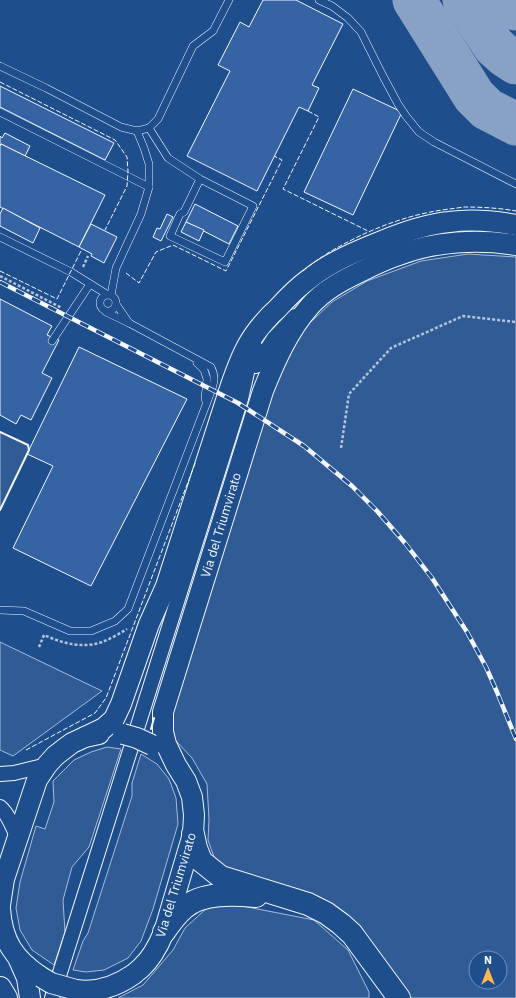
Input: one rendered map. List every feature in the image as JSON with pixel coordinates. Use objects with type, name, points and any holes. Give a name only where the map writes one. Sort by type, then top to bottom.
[{"type":"highway","points":[[193,834],[201,861],[221,877],[308,904],[326,913],[341,924],[352,934],[399,998]]},
{"type":"highway","points":[[164,932],[185,906],[213,895],[237,894],[295,901]]},
{"type":"highway","points":[[368,955],[380,998]]},
{"type":"highway","points":[[0,988],[6,998]]},
{"type":"street","name":"Via del Triumvirato","points":[[0,905],[4,879],[37,780],[55,756],[72,743],[104,728],[114,719],[121,704],[149,624],[166,586],[232,382],[240,360],[253,336],[278,307],[309,278],[350,254],[423,226],[449,222],[482,221],[516,225]]},
{"type":"street","name":"Via del Triumvirato","points":[[241,398],[254,370],[274,338],[288,322],[340,281],[400,254],[425,247],[453,243],[483,243],[516,246]]},
{"type":"street","name":"Via del Triumvirato","points":[[176,766],[166,744],[163,732],[164,712],[185,640],[268,378],[284,343],[305,312],[320,296]]},
{"type":"street","name":"Via del Triumvirato","points":[[52,998],[241,398],[248,368],[264,331],[278,307]]},
{"type":"street","name":"Via del Triumvirato","points":[[0,908],[3,932],[9,946],[19,960],[28,969],[51,983],[82,993],[107,987],[125,980],[141,969],[158,945],[164,932],[193,834],[194,815],[192,797],[186,781],[168,755],[152,745],[137,738],[123,734],[101,734],[85,737]]},
{"type":"street","points":[[0,774],[14,773],[47,765]]},
{"type":"street","points":[[0,806],[10,820],[18,839]]},
{"type":"street","points":[[0,878],[10,860]]},
{"type":"street","points":[[0,947],[19,960]]},
{"type":"street","name":"Via del Triumvirato","points":[[19,960],[27,978],[30,998]]},
{"type":"lane","points":[[0,66],[46,88],[121,128],[137,131],[149,128],[158,119],[193,46],[213,30],[229,0]]},
{"type":"lane","points":[[319,0],[332,6],[348,18],[361,32],[382,76],[398,104],[419,132],[434,142],[516,184]]},
{"type":"lane","points":[[0,112],[149,187]]},
{"type":"lane","points":[[149,128],[168,158],[200,179],[253,206],[225,262],[170,236],[180,214],[184,212],[200,179]]},
{"type":"lane","points":[[109,295],[116,268],[141,214],[149,187],[149,164],[137,131]]},
{"type":"lane","points":[[0,237],[71,272],[109,295],[115,299],[116,304],[129,323]]},
{"type":"lane","points":[[52,341],[90,284]]},
{"type":"lane","points":[[0,610],[24,611],[70,631],[92,631],[115,622],[128,609],[213,384],[214,375],[211,367],[104,311],[100,307],[100,302],[103,297],[109,295]]},
{"type":"lane","points":[[104,311],[112,311],[116,304]]},
{"type":"path","points":[[0,276],[63,308]]},
{"type":"path","points":[[341,448],[349,394],[391,348],[463,316],[516,322]]},
{"type":"shaded area","points":[[468,254],[516,257],[516,998],[408,998],[373,948],[228,869],[214,857],[208,840],[209,819],[207,784],[192,758],[175,740],[170,710],[278,373],[299,333],[332,302],[367,281],[421,261]]},
{"type":"shaded area","points":[[0,432],[28,445],[29,450],[0,510]]},
{"type":"shaded area","points":[[0,642],[102,691],[13,756],[0,750]]},
{"type":"shaded area","points":[[107,747],[121,749],[89,847],[72,867],[63,900],[65,932],[54,965],[32,950],[20,930],[16,908],[20,882],[36,826],[45,829],[54,802],[53,781],[74,760],[91,752]]},
{"type":"shaded area","points":[[141,754],[157,764],[169,779],[176,798],[178,824],[153,909],[141,941],[128,958],[104,970],[86,972],[73,970],[83,941],[88,933],[132,796],[132,783]]},
{"type":"shaded area","points":[[237,905],[314,920],[348,950],[369,992],[369,998],[118,998],[143,985],[173,950],[185,928],[208,907]]},
{"type":"building","points":[[263,0],[296,0],[343,24],[312,85],[319,88],[308,111],[299,107],[257,191],[187,156],[230,71],[218,65],[240,22],[249,27]]},
{"type":"building","points":[[0,86],[114,143],[105,160],[0,107]]},
{"type":"building","points":[[353,89],[402,112],[353,215],[304,192]]},
{"type":"building","points":[[5,133],[30,146],[25,156],[1,144],[0,146],[0,136],[2,138]]},
{"type":"building","points":[[1,144],[105,195],[79,247],[0,207]]},
{"type":"building","points":[[195,204],[238,226],[229,244],[186,222]]},
{"type":"building","points":[[3,208],[40,228],[33,243],[0,226],[0,214]]},
{"type":"building","points":[[167,214],[173,217],[161,241],[153,237],[157,228],[160,229]]},
{"type":"building","points":[[186,222],[204,230],[199,241],[181,232]]},
{"type":"building","points":[[91,224],[117,237],[104,263],[79,247]]},
{"type":"building","points":[[0,299],[52,326],[47,335],[59,340],[42,373],[52,378],[31,420],[21,415],[16,424],[0,415]]},
{"type":"building","points":[[79,347],[187,399],[91,586],[13,548],[53,466],[27,454]]},
{"type":"taxiway","points":[[414,0],[474,96],[487,109],[516,124]]},
{"type":"taxiway","points":[[464,0],[494,46],[516,63]]},
{"type":"taxiway","points":[[507,0],[516,9]]},
{"type":"railway","points":[[0,282],[238,403],[304,446],[352,486],[377,511],[405,543],[432,578],[467,632],[486,667],[516,739]]},
{"type":"fence","points":[[0,82],[115,140],[127,157],[127,186],[105,230]]},
{"type":"fence","points":[[308,111],[319,117],[283,189],[370,232]]},
{"type":"fence","points":[[126,273],[139,283],[156,252],[173,245],[226,271],[282,160],[274,156]]},
{"type":"fence","points":[[303,271],[341,245],[383,226],[412,216],[464,207],[516,211]]},
{"type":"fence","points":[[0,271],[57,299],[82,249]]},
{"type":"fence","points":[[26,750],[95,713],[106,698],[196,461]]},
{"type":"wall","points":[[0,432],[28,445],[29,450],[0,510]]},
{"type":"wall","points":[[151,729],[154,718]]}]
